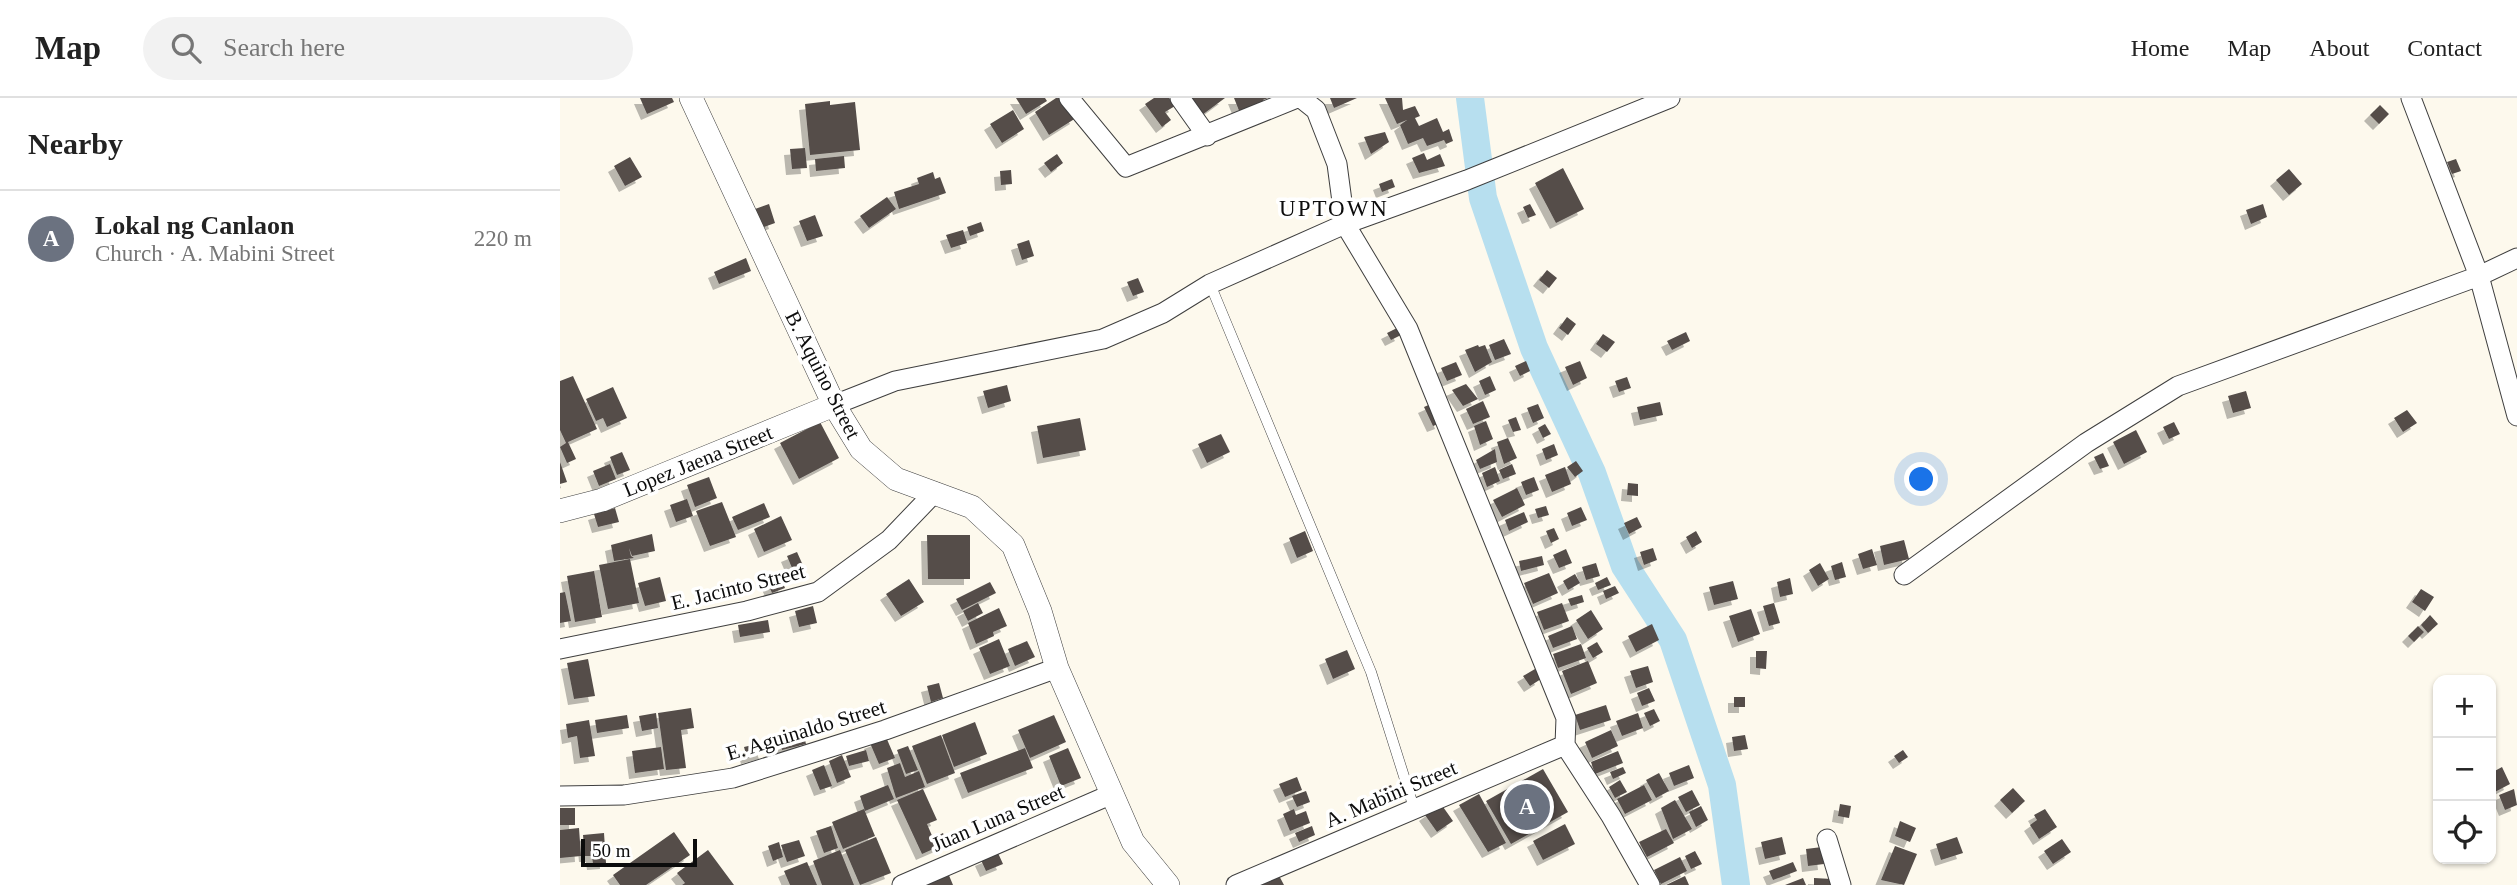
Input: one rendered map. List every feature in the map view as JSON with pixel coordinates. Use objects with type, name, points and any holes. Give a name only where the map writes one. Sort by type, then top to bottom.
[{"type":"street","name":"B. Aquino Street","points":[[691,98],[834,405],[861,449],[896,479],[972,507],[1013,545],[1040,611],[1057,668],[1133,842],[1168,885]]},
{"type":"street","points":[[1069,98],[1126,167],[1299,98],[1316,110],[1337,164],[1345,224],[1408,329],[1566,718],[1565,745],[1650,885]]},
{"type":"street","points":[[1180,98],[1207,136]]},
{"type":"street","points":[[834,405],[895,381],[1103,339],[1163,313],[1210,285],[1345,224],[1467,180],[1670,98]]},
{"type":"street","points":[[2411,98],[2479,276],[2517,416]]},
{"type":"street","points":[[1904,575],[2086,443],[2178,386],[2479,276],[2517,258]]},
{"type":"street","name":"Lopez Jaena Street","points":[[560,511],[625,491],[834,405]]},
{"type":"street","name":"E. Jacinto Street","points":[[560,649],[747,611],[818,592],[889,540],[934,492]]},
{"type":"street","name":"E. Aguinaldo Street","points":[[560,796],[624,794],[733,778],[885,730],[1057,668]]},
{"type":"street","name":"A. Mabini Street","points":[[1236,885],[1565,745]]},
{"type":"street","name":"Juan Luna Street","points":[[902,885],[1112,794]]},
{"type":"street","points":[[1827,839],[1841,885]]},
{"type":"lane","points":[[1210,285],[1371,672],[1415,808]]},
{"type":"building","points":[[640,98],[672,98],[674,102],[647,114]]},
{"type":"building","points":[[1016,98],[1045,98],[1047,101],[1026,114]]},
{"type":"building","points":[[1056,98],[1063,98],[1076,118],[1049,135],[1035,112]]},
{"type":"building","points":[[1154,98],[1169,98],[1175,106],[1165,112],[1171,120],[1162,127],[1145,104]]},
{"type":"building","points":[[1189,98],[1225,98],[1202,115]]},
{"type":"building","points":[[1234,98],[1268,98],[1263,100],[1265,105],[1240,113]]},
{"type":"building","points":[[1330,98],[1357,98],[1334,108]]},
{"type":"building","points":[[1385,98],[1402,98],[1403,110],[1415,106],[1420,116],[1415,118],[1419,126],[1437,118],[1443,132],[1449,129],[1453,141],[1446,144],[1444,140],[1427,146],[1423,138],[1408,144],[1400,125],[1407,120],[1397,124]]},
{"type":"building","points":[[830,101],[830,105],[855,102],[860,150],[810,155],[805,104]]},
{"type":"building","points":[[2380,105],[2389,114],[2379,124],[2370,115]]},
{"type":"building","points":[[1013,110],[1024,129],[1002,143],[990,124]]},
{"type":"building","points":[[1385,132],[1389,142],[1371,154],[1364,137]]},
{"type":"building","points":[[805,148],[807,168],[792,169],[790,149]]},
{"type":"building","points":[[1424,153],[1427,160],[1440,154],[1445,166],[1419,173],[1412,158]]},
{"type":"building","points":[[1057,154],[1063,163],[1051,172],[1044,163]]},
{"type":"building","points":[[844,156],[845,168],[816,171],[815,159]]},
{"type":"building","points":[[630,157],[642,177],[625,186],[614,166]]},
{"type":"building","points":[[2456,159],[2461,171],[2452,174],[2447,162]]},
{"type":"building","points":[[1563,168],[1584,209],[1556,223],[1535,183]]},
{"type":"building","points":[[2289,169],[2302,184],[2289,195],[2276,180]]},
{"type":"building","points":[[1011,170],[1012,184],[1001,185],[1000,171]]},
{"type":"building","points":[[933,172],[935,179],[940,177],[946,193],[899,209],[894,192],[919,184],[917,178]]},
{"type":"building","points":[[1392,179],[1395,187],[1382,192],[1379,184]]},
{"type":"building","points":[[887,197],[896,209],[869,228],[860,216]]},
{"type":"building","points":[[769,204],[775,223],[761,228],[755,209]]},
{"type":"building","points":[[1530,204],[1536,215],[1528,218],[1523,207]]},
{"type":"building","points":[[2263,204],[2267,217],[2251,224],[2246,210]]},
{"type":"building","points":[[815,215],[823,236],[807,241],[799,221]]},
{"type":"building","points":[[981,222],[984,231],[970,236],[967,227]]},
{"type":"building","points":[[963,230],[967,243],[951,248],[946,235]]},
{"type":"building","points":[[1029,240],[1034,256],[1022,260],[1017,244]]},
{"type":"building","points":[[746,258],[751,271],[719,284],[714,272]]},
{"type":"building","points":[[1547,270],[1557,278],[1549,288],[1539,280]]},
{"type":"building","points":[[1138,278],[1144,292],[1133,296],[1127,282]]},
{"type":"building","points":[[1567,317],[1576,324],[1568,335],[1559,328]]},
{"type":"building","points":[[1397,328],[1401,335],[1391,340],[1387,333]]},
{"type":"building","points":[[1686,332],[1690,341],[1672,350],[1667,341]]},
{"type":"building","points":[[1603,334],[1615,342],[1607,352],[1596,344]]},
{"type":"building","points":[[1504,339],[1511,354],[1495,360],[1489,345]]},
{"type":"building","points":[[1485,345],[1492,362],[1475,372],[1465,350]]},
{"type":"building","points":[[1526,361],[1530,371],[1520,376],[1515,366]]},
{"type":"building","points":[[1580,361],[1587,378],[1573,385],[1565,367]]},
{"type":"building","points":[[1456,362],[1462,375],[1447,381],[1441,368]]},
{"type":"building","points":[[573,376],[597,429],[568,442],[576,459],[567,463],[560,447],[566,443],[560,430],[560,381]]},
{"type":"building","points":[[1490,376],[1496,390],[1485,395],[1479,381]]},
{"type":"building","points":[[1627,377],[1631,388],[1619,392],[1615,381]]},
{"type":"building","points":[[1466,384],[1478,399],[1463,406],[1452,390]]},
{"type":"building","points":[[1007,385],[1011,401],[988,408],[983,391]]},
{"type":"building","points":[[613,387],[627,418],[607,427],[603,418],[596,421],[586,399]]},
{"type":"building","points":[[2246,391],[2251,408],[2233,413],[2228,396]]},
{"type":"building","points":[[1483,401],[1490,417],[1473,424],[1466,409]]},
{"type":"building","points":[[1660,402],[1663,415],[1640,420],[1637,407]]},
{"type":"building","points":[[1433,403],[1441,423],[1433,426],[1424,407]]},
{"type":"building","points":[[1538,404],[1544,418],[1533,423],[1527,408]]},
{"type":"building","points":[[2407,410],[2417,423],[2403,432],[2394,418]]},
{"type":"building","points":[[1516,417],[1521,430],[1513,432],[1508,420]]},
{"type":"building","points":[[1080,418],[1086,450],[1043,458],[1037,426]]},
{"type":"building","points":[[1486,421],[1493,439],[1480,445],[1474,426]]},
{"type":"building","points":[[820,422],[839,458],[799,479],[780,443]]},
{"type":"building","points":[[2174,422],[2180,434],[2169,439],[2163,427]]},
{"type":"building","points":[[1545,424],[1551,434],[1543,438],[1538,428]]},
{"type":"building","points":[[2136,430],[2147,452],[2124,464],[2113,442]]},
{"type":"building","points":[[1221,434],[1230,452],[1207,463],[1198,444]]},
{"type":"building","points":[[1508,438],[1517,458],[1504,464],[1497,442]]},
{"type":"building","points":[[1554,444],[1558,455],[1546,460],[1542,449]]},
{"type":"building","points":[[1495,449],[1497,462],[1480,469],[1476,460]]},
{"type":"building","points":[[622,452],[630,470],[617,475],[610,457]]},
{"type":"building","points":[[2103,453],[2109,466],[2100,469],[2094,457]]},
{"type":"building","points":[[1576,461],[1583,471],[1575,477],[1567,467]]},
{"type":"building","points":[[560,462],[567,482],[560,484]]},
{"type":"building","points":[[610,464],[616,479],[599,486],[593,471]]},
{"type":"building","points":[[1512,464],[1516,474],[1503,479],[1499,470]]},
{"type":"building","points":[[1495,467],[1500,481],[1487,487],[1482,473]]},
{"type":"building","points":[[1565,467],[1571,484],[1552,492],[1545,475]]},
{"type":"building","points":[[709,477],[717,498],[695,507],[687,485]]},
{"type":"building","points":[[1534,477],[1539,490],[1526,495],[1521,482]]},
{"type":"building","points":[[1628,483],[1638,484],[1638,496],[1627,495]]},
{"type":"building","points":[[1517,488],[1525,505],[1502,517],[1493,500]]},
{"type":"building","points":[[687,499],[693,516],[676,522],[670,505]]},
{"type":"building","points":[[722,502],[736,537],[710,546],[696,511]]},
{"type":"building","points":[[764,503],[770,517],[738,530],[732,517]]},
{"type":"building","points":[[1546,506],[1549,515],[1538,518],[1535,509]]},
{"type":"building","points":[[1581,507],[1587,520],[1572,526],[1567,513]]},
{"type":"building","points":[[615,508],[619,522],[598,527],[594,514]]},
{"type":"building","points":[[1524,512],[1528,522],[1509,531],[1505,520]]},
{"type":"building","points":[[781,516],[792,540],[764,552],[754,529]]},
{"type":"building","points":[[1637,517],[1642,527],[1629,534],[1624,523]]},
{"type":"building","points":[[1554,528],[1559,539],[1551,543],[1546,531]]},
{"type":"building","points":[[1305,531],[1313,551],[1297,558],[1289,538]]},
{"type":"building","points":[[1696,531],[1702,542],[1692,548],[1686,537]]},
{"type":"building","points":[[652,534],[655,551],[632,556],[629,548],[631,556],[634,558],[614,561],[611,545]]},
{"type":"building","points":[[927,535],[970,535],[970,579],[928,579]]},
{"type":"building","points":[[1904,540],[1909,559],[1884,565],[1880,546]]},
{"type":"building","points":[[1653,548],[1657,560],[1644,565],[1640,552]]},
{"type":"building","points":[[1566,549],[1572,563],[1559,568],[1553,555]]},
{"type":"building","points":[[1872,549],[1877,565],[1863,569],[1858,554]]},
{"type":"building","points":[[797,552],[805,570],[795,575],[787,556]]},
{"type":"building","points":[[1542,556],[1544,565],[1521,571],[1519,561]]},
{"type":"building","points":[[630,559],[639,603],[608,609],[599,565]]},
{"type":"building","points":[[1842,562],[1846,577],[1835,580],[1831,566]]},
{"type":"building","points":[[1596,563],[1600,576],[1586,580],[1582,567]]},
{"type":"building","points":[[1820,563],[1829,579],[1818,586],[1809,570]]},
{"type":"building","points":[[594,571],[602,617],[575,622],[567,576]]},
{"type":"building","points":[[1549,573],[1558,593],[1533,604],[1524,583]]},
{"type":"building","points":[[779,574],[785,588],[772,593],[766,579]]},
{"type":"building","points":[[1575,574],[1580,583],[1568,590],[1563,581]]},
{"type":"building","points":[[660,577],[666,601],[645,606],[638,583]]},
{"type":"building","points":[[1607,577],[1611,585],[1598,590],[1595,583]]},
{"type":"building","points":[[1790,578],[1793,594],[1780,597],[1777,582]]},
{"type":"building","points":[[909,579],[924,602],[901,616],[886,594]]},
{"type":"building","points":[[1733,581],[1738,599],[1714,605],[1709,587]]},
{"type":"building","points":[[990,582],[996,593],[962,610],[956,599]]},
{"type":"building","points":[[1615,586],[1619,593],[1606,599],[1603,591]]},
{"type":"building","points":[[2421,589],[2434,597],[2425,611],[2412,602]]},
{"type":"building","points":[[565,592],[571,621],[560,623],[560,593]]},
{"type":"building","points":[[1582,595],[1584,602],[1571,606],[1568,599]]},
{"type":"building","points":[[978,603],[983,613],[968,621],[963,611]]},
{"type":"building","points":[[1562,603],[1569,621],[1544,630],[1537,612]]},
{"type":"building","points":[[1774,603],[1780,623],[1769,626],[1763,606]]},
{"type":"building","points":[[813,606],[817,623],[799,627],[795,611]]},
{"type":"building","points":[[999,608],[1007,626],[993,632],[994,636],[976,644],[968,623]]},
{"type":"building","points":[[1751,609],[1760,634],[1738,642],[1729,616]]},
{"type":"building","points":[[1591,610],[1603,629],[1588,639],[1576,620]]},
{"type":"building","points":[[2430,615],[2438,624],[2428,633],[2421,625]]},
{"type":"building","points":[[768,620],[770,632],[740,637],[738,625]]},
{"type":"building","points":[[1652,624],[1659,640],[1636,652],[1628,636]]},
{"type":"building","points":[[1572,626],[1577,639],[1553,648],[1548,636]]},
{"type":"building","points":[[2418,626],[2424,632],[2414,642],[2408,636]]},
{"type":"building","points":[[999,639],[1010,666],[990,674],[979,648]]},
{"type":"building","points":[[1027,641],[1035,657],[1015,666],[1008,649]]},
{"type":"building","points":[[1597,642],[1603,652],[1593,658],[1587,648]]},
{"type":"building","points":[[1581,644],[1586,658],[1558,668],[1553,654]]},
{"type":"building","points":[[1347,650],[1355,669],[1333,679],[1325,659]]},
{"type":"building","points":[[1756,651],[1767,651],[1766,669],[1756,668]]},
{"type":"building","points":[[588,659],[595,696],[574,699],[567,663]]},
{"type":"building","points":[[1588,661],[1597,683],[1571,694],[1562,671]]},
{"type":"building","points":[[1648,666],[1653,682],[1636,688],[1630,671]]},
{"type":"building","points":[[1535,669],[1541,679],[1530,686],[1523,676]]},
{"type":"building","points":[[939,683],[943,698],[931,702],[927,686]]},
{"type":"building","points":[[1649,688],[1655,701],[1642,706],[1637,693]]},
{"type":"building","points":[[1734,697],[1745,697],[1745,707],[1734,707]]},
{"type":"building","points":[[1606,705],[1611,720],[1580,730],[1575,715]]},
{"type":"building","points":[[691,708],[694,728],[681,730],[686,768],[666,770],[658,713]]},
{"type":"building","points":[[1654,709],[1660,721],[1650,726],[1644,713]]},
{"type":"building","points":[[656,713],[658,728],[642,731],[639,716]]},
{"type":"building","points":[[1638,713],[1643,728],[1622,736],[1616,721]]},
{"type":"building","points":[[627,715],[629,728],[597,733],[595,720]]},
{"type":"building","points":[[1054,715],[1066,742],[1030,758],[1018,730]]},
{"type":"building","points":[[589,720],[595,756],[580,758],[577,736],[568,738],[566,724]]},
{"type":"building","points":[[975,722],[987,754],[954,767],[942,735]]},
{"type":"building","points":[[1611,730],[1618,746],[1592,758],[1585,742]]},
{"type":"building","points":[[803,732],[806,744],[782,750],[779,738]]},
{"type":"building","points":[[941,735],[955,773],[927,784],[912,746]]},
{"type":"building","points":[[1745,735],[1748,749],[1734,751],[1732,737]]},
{"type":"building","points":[[886,737],[895,758],[879,764],[870,743]]},
{"type":"building","points":[[761,743],[765,753],[747,758],[744,747]]},
{"type":"building","points":[[908,746],[918,770],[906,774],[897,750]]},
{"type":"building","points":[[661,747],[664,769],[635,773],[632,751]]},
{"type":"building","points":[[1025,748],[1033,768],[968,793],[960,773]]},
{"type":"building","points":[[1068,748],[1081,778],[1061,786],[1049,756]]},
{"type":"building","points":[[866,750],[869,761],[849,766],[846,756]]},
{"type":"building","points":[[1903,750],[1908,757],[1899,763],[1894,756]]},
{"type":"building","points":[[1618,751],[1623,763],[1595,774],[1591,762]]},
{"type":"building","points":[[842,755],[851,777],[837,783],[829,761]]},
{"type":"building","points":[[900,763],[905,777],[919,771],[925,787],[896,798],[887,768]]},
{"type":"building","points":[[824,765],[832,786],[820,790],[812,770]]},
{"type":"building","points":[[1689,765],[1694,778],[1674,786],[1669,773]]},
{"type":"building","points":[[1623,767],[1626,773],[1613,779],[1610,772]]},
{"type":"building","points":[[2502,767],[2510,784],[2496,791],[2496,770]]},
{"type":"building","points":[[1543,769],[1568,812],[1511,844],[1486,801]]},
{"type":"building","points":[[1659,773],[1669,791],[1656,798],[1646,780]]},
{"type":"building","points":[[1297,777],[1302,790],[1285,797],[1279,784]]},
{"type":"building","points":[[1620,780],[1627,792],[1615,798],[1609,787]]},
{"type":"building","points":[[888,785],[894,799],[865,811],[860,796]]},
{"type":"building","points":[[1391,785],[1395,794],[1383,799],[1379,790]]},
{"type":"building","points":[[1644,785],[1652,800],[1625,814],[1617,799]]},
{"type":"building","points":[[2013,788],[2025,801],[2012,813],[2000,800]]},
{"type":"building","points":[[923,789],[937,820],[927,824],[933,838],[943,833],[947,843],[922,854],[897,800]]},
{"type":"building","points":[[2514,789],[2517,805],[2505,810],[2499,795]]},
{"type":"building","points":[[1692,790],[1700,805],[1686,812],[1678,797]]},
{"type":"building","points":[[1306,791],[1310,802],[1297,807],[1292,796]]},
{"type":"building","points":[[1479,794],[1506,843],[1488,852],[1459,805]]},
{"type":"building","points":[[1675,800],[1692,829],[1673,839],[1661,808]]},
{"type":"building","points":[[1441,804],[1453,821],[1437,832],[1425,815]]},
{"type":"building","points":[[1840,804],[1851,806],[1849,818],[1838,816]]},
{"type":"building","points":[[1701,806],[1708,820],[1696,827],[1689,812]]},
{"type":"building","points":[[560,808],[575,808],[575,825],[560,825]]},
{"type":"building","points":[[864,809],[875,836],[843,849],[832,822]]},
{"type":"building","points":[[1294,809],[1296,815],[1306,811],[1310,823],[1290,831],[1283,814]]},
{"type":"building","points":[[2045,809],[2057,827],[2039,839],[2030,825],[2037,820],[2034,815]]},
{"type":"building","points":[[1900,821],[1916,828],[1910,842],[1895,836]]},
{"type":"building","points":[[1565,824],[1575,844],[1543,860],[1533,841]]},
{"type":"building","points":[[831,826],[838,848],[824,853],[816,831]]},
{"type":"building","points":[[1312,826],[1315,835],[1299,842],[1295,833]]},
{"type":"building","points":[[579,828],[581,856],[560,858],[560,830]]},
{"type":"building","points":[[1666,829],[1674,843],[1647,857],[1639,842]]},
{"type":"building","points":[[674,832],[690,855],[646,885],[620,885],[613,875]]},
{"type":"building","points":[[604,833],[606,863],[593,864],[592,856],[585,856],[583,835]]},
{"type":"building","points":[[876,837],[891,873],[860,885],[845,850]]},
{"type":"building","points":[[1782,837],[1786,854],[1765,859],[1761,842]]},
{"type":"building","points":[[1957,837],[1963,853],[1941,860],[1936,844]]},
{"type":"building","points":[[2062,839],[2071,852],[2053,864],[2044,851]]},
{"type":"building","points":[[799,840],[805,856],[787,862],[781,845]]},
{"type":"building","points":[[779,842],[783,857],[773,861],[768,846]]},
{"type":"building","points":[[1895,846],[1917,854],[1904,885],[1881,880]]},
{"type":"building","points":[[1822,847],[1824,864],[1808,866],[1806,849]]},
{"type":"building","points":[[708,850],[734,885],[682,885],[685,883],[677,873]]},
{"type":"building","points":[[840,850],[854,885],[822,885],[813,861]]},
{"type":"building","points":[[1695,851],[1702,864],[1691,869],[1685,856]]},
{"type":"building","points":[[998,853],[1003,864],[986,871],[981,860]]},
{"type":"building","points":[[1680,857],[1687,871],[1661,884],[1654,870]]},
{"type":"building","points":[[807,862],[817,885],[790,885],[784,871]]},
{"type":"building","points":[[1793,862],[1797,871],[1773,880],[1769,871]]},
{"type":"building","points":[[1276,870],[1284,885],[1252,885]]},
{"type":"building","points":[[948,873],[953,885],[928,885],[927,882]]},
{"type":"building","points":[[1685,876],[1689,885],[1666,885]]},
{"type":"building","points":[[1803,878],[1806,885],[1785,885]]},
{"type":"building","points":[[1814,878],[1832,879],[1832,885],[1814,885]]},
{"type":"waterway","points":[[1470,98],[1483,198],[1534,348],[1592,473],[1625,566],[1673,640],[1722,785],[1736,885]]},
{"type":"place","name":"Lokal ng Canlaon","points":[[1527,807]]},
{"type":"district","name":"UPTOWN","points":[[1334,208]]}]
